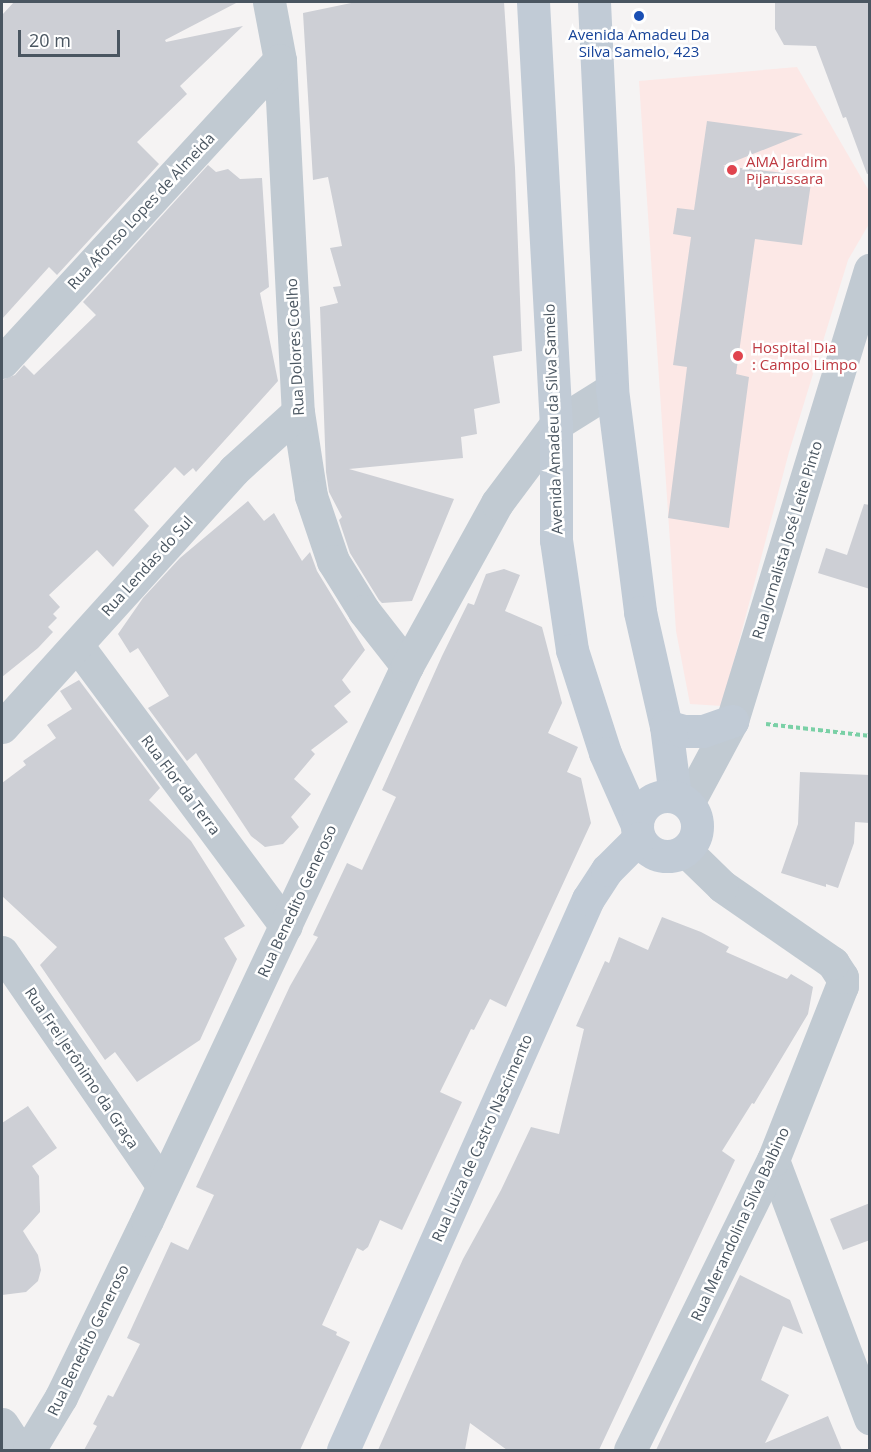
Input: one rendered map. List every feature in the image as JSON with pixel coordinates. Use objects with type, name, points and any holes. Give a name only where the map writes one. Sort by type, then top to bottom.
[{"type":"street","name":"Rua Dolores Coelho","points":[[269,2],[280,60],[298,412],[311,496],[333,561],[364,611],[407,666]]},
{"type":"street","name":"Avenida Amadeu da Silva Samelo","points":[[533,2],[556,424],[556,540],[572,651],[605,753],[638,831]]},
{"type":"street","points":[[594,2],[612,389],[640,612],[681,799],[695,814],[698,827],[694,840],[686,851],[673,856],[660,856],[647,849],[638,831],[640,812],[649,801],[662,795],[681,799]]},
{"type":"street","name":"Rua Afonso Lopes de Almeida","points":[[2,362],[280,60]]},
{"type":"street","name":"Rua Jornalista José Leite Pinto","points":[[681,799],[732,721],[870,270]]},
{"type":"street","name":"Rua Benedito Generoso","points":[[29,1450],[61,1397],[147,1220],[407,666],[497,503],[556,424],[612,389]]},
{"type":"street","name":"Rua Lendas do Sul","points":[[2,727],[234,470],[298,412]]},
{"type":"street","name":"Rua Flor da Terra","points":[[77,645],[285,926]]},
{"type":"street","points":[[666,726],[683,731],[703,731],[732,721]]},
{"type":"street","name":"Rua Luiza de Castro Nascimento","points":[[343,1450],[588,899],[607,870],[638,831]]},
{"type":"street","name":"Rua Merandolina Silva Balbino","points":[[630,1450],[773,1160],[841,993],[842,977],[833,963],[722,886],[686,851]]},
{"type":"street","name":"Rua Frei Jerônimo da Graça","points":[[2,952],[162,1185]]},
{"type":"street","points":[[773,1160],[870,1418]]},
{"type":"street","points":[[2,1424],[19,1450]]},
{"type":"path","points":[[732,721],[870,736]]},
{"type":"shaded area","name":"Hospital Dia : Campo Limpo","points":[[797,67],[869,191],[869,224],[848,260],[789,452],[722,706],[690,704],[676,631],[639,81]]},
{"type":"building","points":[[14,2],[238,2],[165,40],[166,42],[243,26],[180,86],[187,94],[137,142],[159,164],[57,275],[49,267],[2,319],[2,15]]},
{"type":"building","points":[[356,2],[504,2],[515,168],[522,351],[493,356],[500,403],[474,409],[477,434],[461,437],[463,458],[349,469],[454,499],[412,601],[382,603],[379,600],[350,553],[339,520],[342,517],[329,492],[326,472],[320,307],[338,303],[333,287],[341,286],[330,248],[342,246],[328,177],[313,180],[303,13]]},
{"type":"building","points":[[775,2],[870,2],[870,173],[867,174],[846,117],[843,118],[816,46],[784,45],[775,29]]},
{"type":"building","points":[[707,121],[803,134],[723,166],[812,176],[802,245],[755,239],[736,374],[749,377],[729,528],[668,518],[687,367],[673,365],[691,237],[673,234],[677,208],[694,210]]},
{"type":"building","points":[[208,165],[216,172],[228,169],[240,179],[262,178],[269,287],[260,293],[278,381],[196,472],[193,468],[184,476],[175,467],[134,510],[149,526],[113,567],[97,550],[49,595],[60,607],[53,614],[57,618],[48,627],[53,632],[38,648],[2,677],[2,380],[15,375],[24,365],[34,375],[96,315],[83,302]]},
{"type":"building","points":[[248,501],[264,521],[274,513],[302,561],[310,552],[317,571],[365,650],[342,680],[351,692],[334,706],[348,722],[311,750],[315,754],[294,779],[311,794],[291,817],[299,827],[283,844],[265,847],[251,836],[196,753],[187,761],[148,708],[169,696],[138,648],[130,653],[118,634],[143,598],[180,558]]},
{"type":"building","points":[[864,504],[870,505],[870,589],[818,573],[826,548],[847,555]]},
{"type":"building","points":[[504,569],[520,575],[505,611],[542,627],[562,703],[548,733],[578,747],[567,772],[581,778],[591,823],[506,1007],[490,999],[474,1030],[471,1029],[440,1092],[462,1102],[402,1230],[380,1220],[368,1247],[363,1251],[357,1248],[322,1325],[337,1332],[336,1335],[350,1342],[300,1450],[84,1450],[97,1426],[93,1424],[108,1395],[113,1397],[140,1344],[127,1338],[171,1242],[188,1250],[214,1195],[196,1187],[290,986],[318,937],[313,935],[347,863],[362,870],[396,797],[382,790],[442,656],[468,603],[474,605],[486,574]]},
{"type":"building","points":[[79,680],[160,788],[149,800],[191,841],[245,926],[224,938],[237,959],[200,1040],[137,1082],[115,1052],[105,1060],[40,965],[57,947],[2,896],[2,783],[26,765],[23,761],[56,738],[47,725],[72,709],[60,691]]},
{"type":"building","points":[[800,772],[870,775],[870,823],[855,822],[854,843],[838,888],[826,884],[826,887],[781,873],[798,824]]},
{"type":"building","points":[[662,917],[701,932],[729,947],[726,952],[787,979],[791,974],[813,987],[808,1014],[754,1104],[752,1103],[722,1151],[735,1160],[599,1450],[507,1450],[470,1423],[465,1450],[378,1450],[463,1259],[501,1190],[531,1127],[559,1134],[584,1029],[576,1026],[605,961],[609,963],[619,937],[648,950]]},
{"type":"building","points":[[28,1106],[57,1148],[32,1166],[39,1176],[40,1212],[23,1231],[38,1255],[41,1270],[38,1281],[26,1292],[2,1295],[2,1123]]},
{"type":"building","points":[[870,1203],[870,1240],[843,1250],[830,1219]]},
{"type":"building","points":[[740,1275],[790,1300],[803,1334],[783,1326],[761,1380],[789,1395],[765,1443],[828,1416],[842,1450],[656,1450]]},
{"type":"place","name":"Avenida Amadeu Da Silva Samelo, 423","points":[[639,16]]},
{"type":"place","name":"AMA Jardim Pijarussara","points":[[732,170]]},
{"type":"place","name":"Hospital Dia : Campo Limpo","points":[[738,356]]}]
